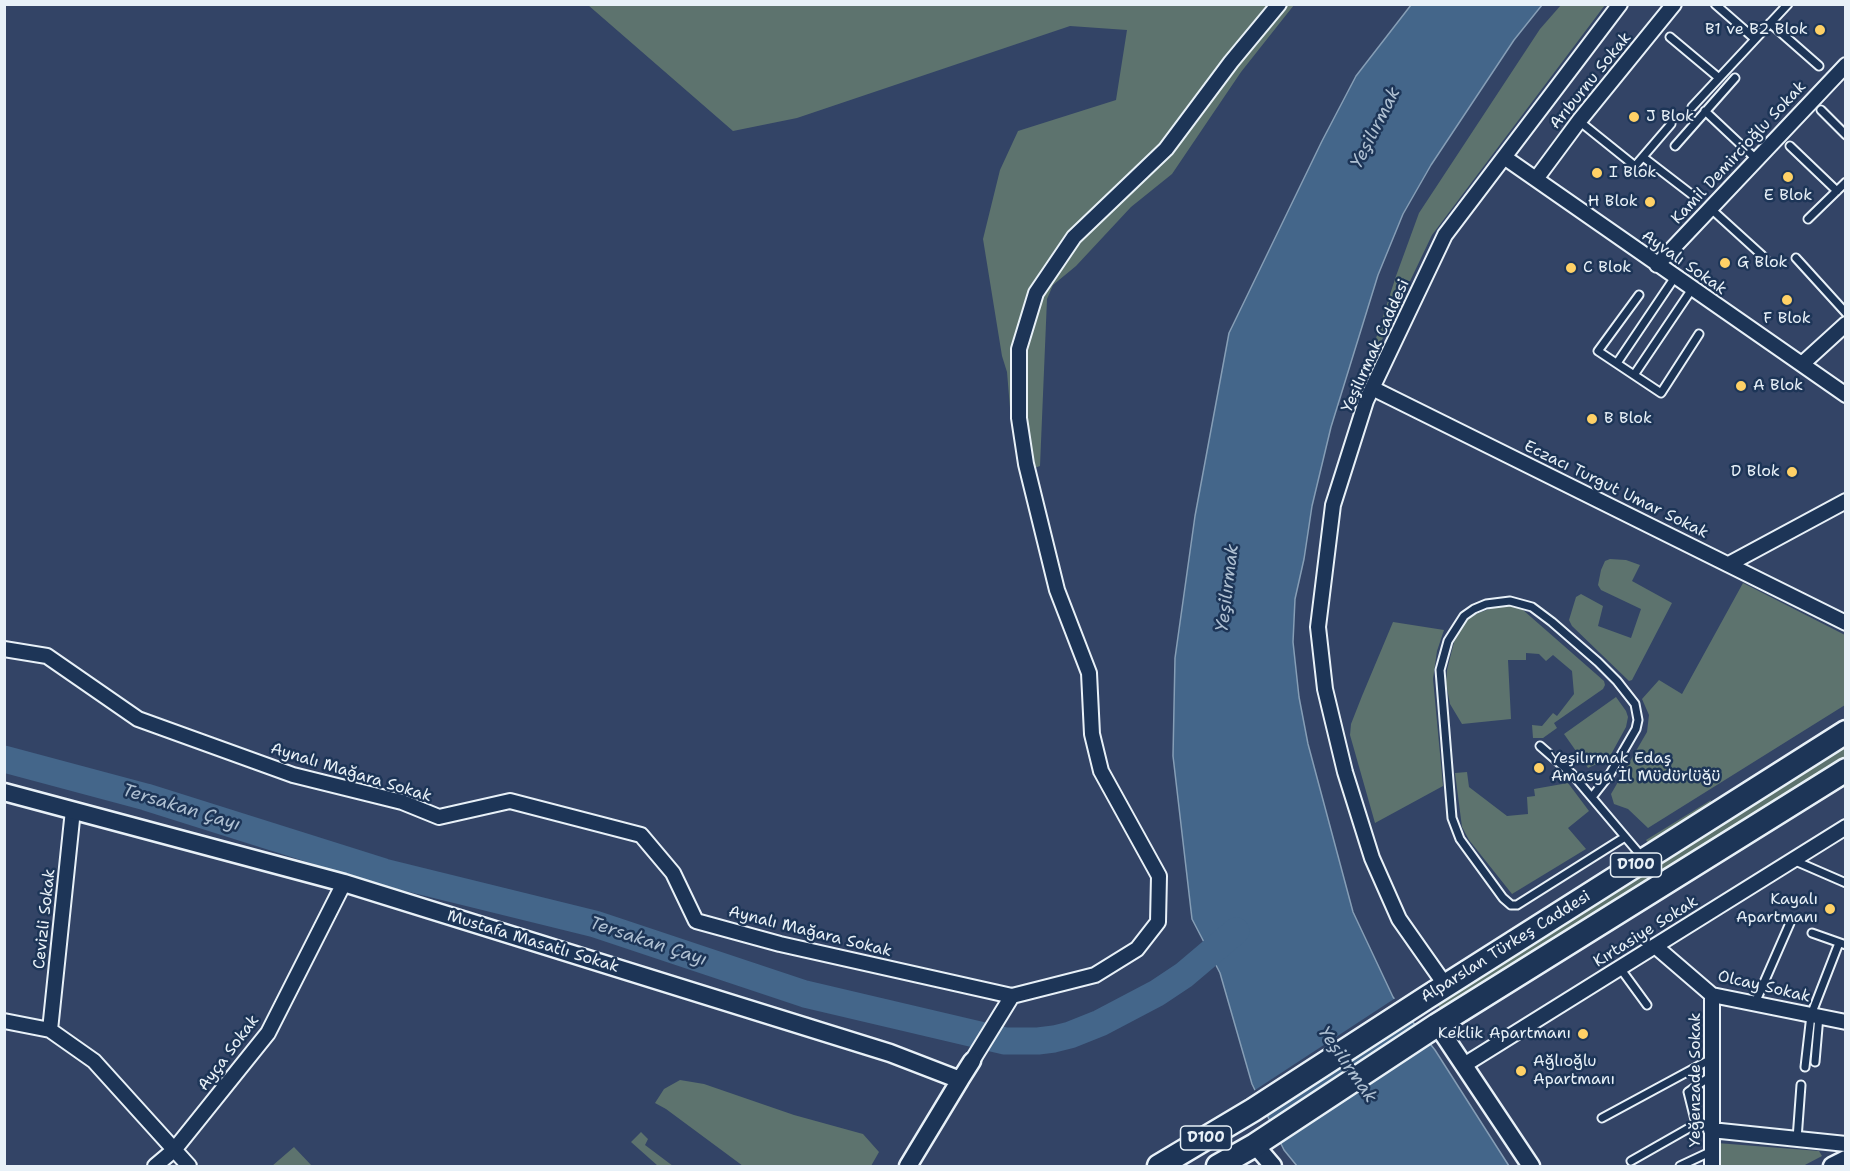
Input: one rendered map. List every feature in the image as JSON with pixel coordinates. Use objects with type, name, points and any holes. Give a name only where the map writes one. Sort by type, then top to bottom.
[{"type":"highway","name":"Alparslan Türkeş Caddesi","points":[[1159,1167],[1253,1110],[1845,732]]},
{"type":"highway","name":"Alparslan Türkeş Caddesi","points":[[1432,1028],[1845,771]]},
{"type":"highway","name":"D100","points":[[1218,1167],[1262,1141],[1432,1028]]},
{"type":"street","points":[[908,1167],[1012,996],[1095,975],[1137,949],[1158,922],[1159,876],[1101,771],[1092,734],[1089,673],[1057,590],[1026,464],[1019,418],[1019,349],[1036,293],[1074,237],[1166,149],[1231,62],[1279,4]]},
{"type":"street","name":"Yeşilırmak Caddesi","points":[[1446,986],[1400,919],[1372,858],[1345,772],[1324,689],[1318,627],[1333,505],[1366,401],[1445,235],[1620,4]]},
{"type":"street","name":"Arıburnu Sokak","points":[[1536,179],[1579,121],[1674,4]]},
{"type":"street","name":"Kamil Demircioğlu Sokak","points":[[1657,265],[1845,65]]},
{"type":"street","name":"Ayvalı Sokak","points":[[1504,157],[1845,395]]},
{"type":"street","points":[[1802,364],[1845,324]]},
{"type":"street","name":"Eczacı Turgut Umar Sokak","points":[[1372,388],[1845,623]]},
{"type":"street","points":[[1729,564],[1845,501]]},
{"type":"street","name":"Aynalı Mağara Sokak","points":[[4,649],[48,657],[138,719],[293,774],[402,802],[439,817],[510,801],[641,836],[673,873],[696,921],[780,944],[1012,996]]},
{"type":"street","name":"Mustafa Masatlı Sokak","points":[[4,792],[344,883],[890,1053],[960,1080]]},
{"type":"street","name":"Cevizli Sokak","points":[[50,1030],[73,810]]},
{"type":"street","name":"Kırtasiye Sokak","points":[[1464,1065],[1845,827]]},
{"type":"street","name":"Ayça Sokak","points":[[155,1167],[174,1150],[268,1033],[344,883]]},
{"type":"street","name":"Olcay Sokak","points":[[1655,946],[1712,995],[1845,1022]]},
{"type":"street","name":"Yeğenzade Sokak","points":[[1712,995],[1712,1167]]},
{"type":"street","points":[[4,1022],[50,1030],[94,1061],[189,1167]]},
{"type":"street","points":[[1432,1028],[1464,1065],[1531,1167]]},
{"type":"street","points":[[1711,1130],[1845,1144]]},
{"type":"street","points":[[1262,1141],[1273,1167]]},
{"type":"street","points":[[1832,1167],[1845,1159]]},
{"type":"lane","points":[[1715,4],[1755,39]]},
{"type":"lane","points":[[1692,106],[1788,4]]},
{"type":"lane","points":[[1770,23],[1819,66]]},
{"type":"lane","points":[[1670,37],[1719,78]]},
{"type":"lane","points":[[1675,146],[1735,78]]},
{"type":"lane","points":[[1821,110],[1845,135]]},
{"type":"lane","points":[[1705,111],[1756,159]]},
{"type":"lane","points":[[1579,121],[1635,166],[1671,124]]},
{"type":"lane","points":[[1790,146],[1837,191]]},
{"type":"lane","points":[[1643,157],[1695,197]]},
{"type":"lane","points":[[1808,219],[1845,182]]},
{"type":"lane","points":[[1710,208],[1765,258]]},
{"type":"lane","points":[[1796,258],[1845,313]]},
{"type":"lane","points":[[1617,363],[1675,277]]},
{"type":"lane","points":[[1634,375],[1692,289]]},
{"type":"lane","points":[[1640,295],[1598,351],[1661,393],[1699,334]]},
{"type":"lane","points":[[1592,797],[1610,774],[1636,729],[1638,720],[1635,704],[1598,662],[1532,607],[1510,601],[1486,604],[1474,609],[1464,616],[1448,641],[1440,670],[1452,819],[1460,839],[1503,898],[1511,905],[1517,905],[1626,837]]},
{"type":"lane","points":[[1540,747],[1572,774],[1645,860]]},
{"type":"lane","points":[[1793,860],[1845,883]]},
{"type":"lane","points":[[1755,1003],[1790,923]]},
{"type":"lane","points":[[1804,1067],[1815,1016],[1842,944],[1812,933]]},
{"type":"lane","points":[[1620,968],[1647,1005]]},
{"type":"lane","points":[[1815,1016],[1815,1062]]},
{"type":"lane","points":[[1602,1118],[1713,1058]]},
{"type":"lane","points":[[1631,1161],[1696,1124],[1688,1092],[1713,1075]]},
{"type":"lane","points":[[1797,1138],[1801,1085]]},
{"type":"lane","points":[[1680,1167],[1712,1150]]},
{"type":"green space","points":[[588,5],[1294,5],[1241,72],[1172,174],[1131,207],[1076,266],[1053,285],[1047,299],[1040,466],[1021,473],[1011,420],[1007,372],[1002,356],[983,239],[1000,170],[1018,131],[1116,100],[1127,30],[1070,26],[797,118],[733,131]]},
{"type":"green space","points":[[1561,5],[1605,5],[1432,235],[1362,382],[1419,213],[1540,29]]},
{"type":"green space","points":[[1626,560],[1640,565],[1632,581],[1672,603],[1632,680],[1629,681],[1572,626],[1569,620],[1576,597],[1581,594],[1603,606],[1598,626],[1631,638],[1641,609],[1601,590],[1598,585],[1605,561]]},
{"type":"green space","points":[[1743,583],[1845,635],[1845,705],[1648,828],[1628,809],[1614,804],[1611,794],[1647,732],[1649,715],[1642,699],[1659,680],[1682,694]]},
{"type":"green space","points":[[1508,604],[1523,610],[1604,681],[1603,689],[1554,723],[1557,728],[1543,738],[1533,738],[1532,725],[1542,726],[1553,713],[1557,716],[1574,694],[1572,671],[1553,655],[1546,661],[1539,654],[1526,653],[1526,660],[1508,660],[1511,719],[1462,724],[1450,704],[1446,683],[1447,670],[1454,642],[1462,627],[1476,614]]},
{"type":"green space","points":[[1393,622],[1444,630],[1437,651],[1433,679],[1443,786],[1375,823],[1350,735],[1351,724]]},
{"type":"green space","points":[[1616,697],[1628,717],[1626,727],[1609,758],[1588,768],[1564,734]]},
{"type":"green space","points":[[1845,746],[1845,757],[1442,1012],[1436,1002]]},
{"type":"green space","points":[[1467,772],[1469,787],[1507,816],[1528,814],[1527,797],[1535,796],[1534,789],[1568,783],[1589,811],[1568,828],[1586,849],[1512,894],[1469,840],[1462,827],[1455,773]]},
{"type":"green space","points":[[1711,800],[1708,810],[1651,847],[1646,840]]},
{"type":"green space","points":[[680,1080],[704,1084],[794,1115],[863,1134],[879,1152],[871,1166],[743,1166],[655,1103],[664,1089]]},
{"type":"green space","points":[[641,1132],[648,1139],[645,1145],[673,1166],[658,1166],[631,1142]]},
{"type":"green space","points":[[1717,1143],[1819,1151],[1822,1156],[1803,1166],[1717,1166]]},
{"type":"green space","points":[[294,1147],[312,1166],[272,1166]]},
{"type":"water","name":"Yeşilırmak","points":[[1411,5],[1542,5],[1514,40],[1431,165],[1403,214],[1378,275],[1331,427],[1312,506],[1295,599],[1293,642],[1299,697],[1308,744],[1353,912],[1393,997],[1435,1050],[1509,1166],[1297,1166],[1284,1150],[1252,1084],[1220,973],[1192,919],[1173,756],[1175,658],[1195,516],[1229,333],[1356,76]]},
{"type":"pier","points":[[1397,997],[1414,1018],[1264,1115],[1252,1092]]},
{"type":"waterway","name":"Tersakan Çayı","points":[[4,759],[146,797],[384,872],[595,924],[805,994],[1005,1041],[1054,1039],[1100,1023],[1157,993],[1184,975],[1236,931]]},
{"type":"place","name":"B1 ve B2 Blok","points":[[1820,30]]},
{"type":"place","name":"J Blok","points":[[1634,117]]},
{"type":"place","name":"I Blok","points":[[1597,173]]},
{"type":"place","name":"E Blok","points":[[1788,177]]},
{"type":"place","name":"H Blok","points":[[1650,202]]},
{"type":"place","name":"G Blok","points":[[1725,263]]},
{"type":"place","name":"C Blok","points":[[1571,268]]},
{"type":"place","name":"F Blok","points":[[1787,300]]},
{"type":"place","name":"A Blok","points":[[1741,386]]},
{"type":"place","name":"B Blok","points":[[1592,419]]},
{"type":"place","name":"D Blok","points":[[1792,472]]},
{"type":"place","name":"Yeşilırmak Edaş Amasya İl Müdürlüğü","points":[[1539,768]]},
{"type":"place","name":"Kayalı Apartmanı","points":[[1830,909]]},
{"type":"place","name":"Keklik Apartmanı","points":[[1583,1034]]},
{"type":"place","name":"Ağlıoğlu Apartmanı","points":[[1521,1071]]}]
